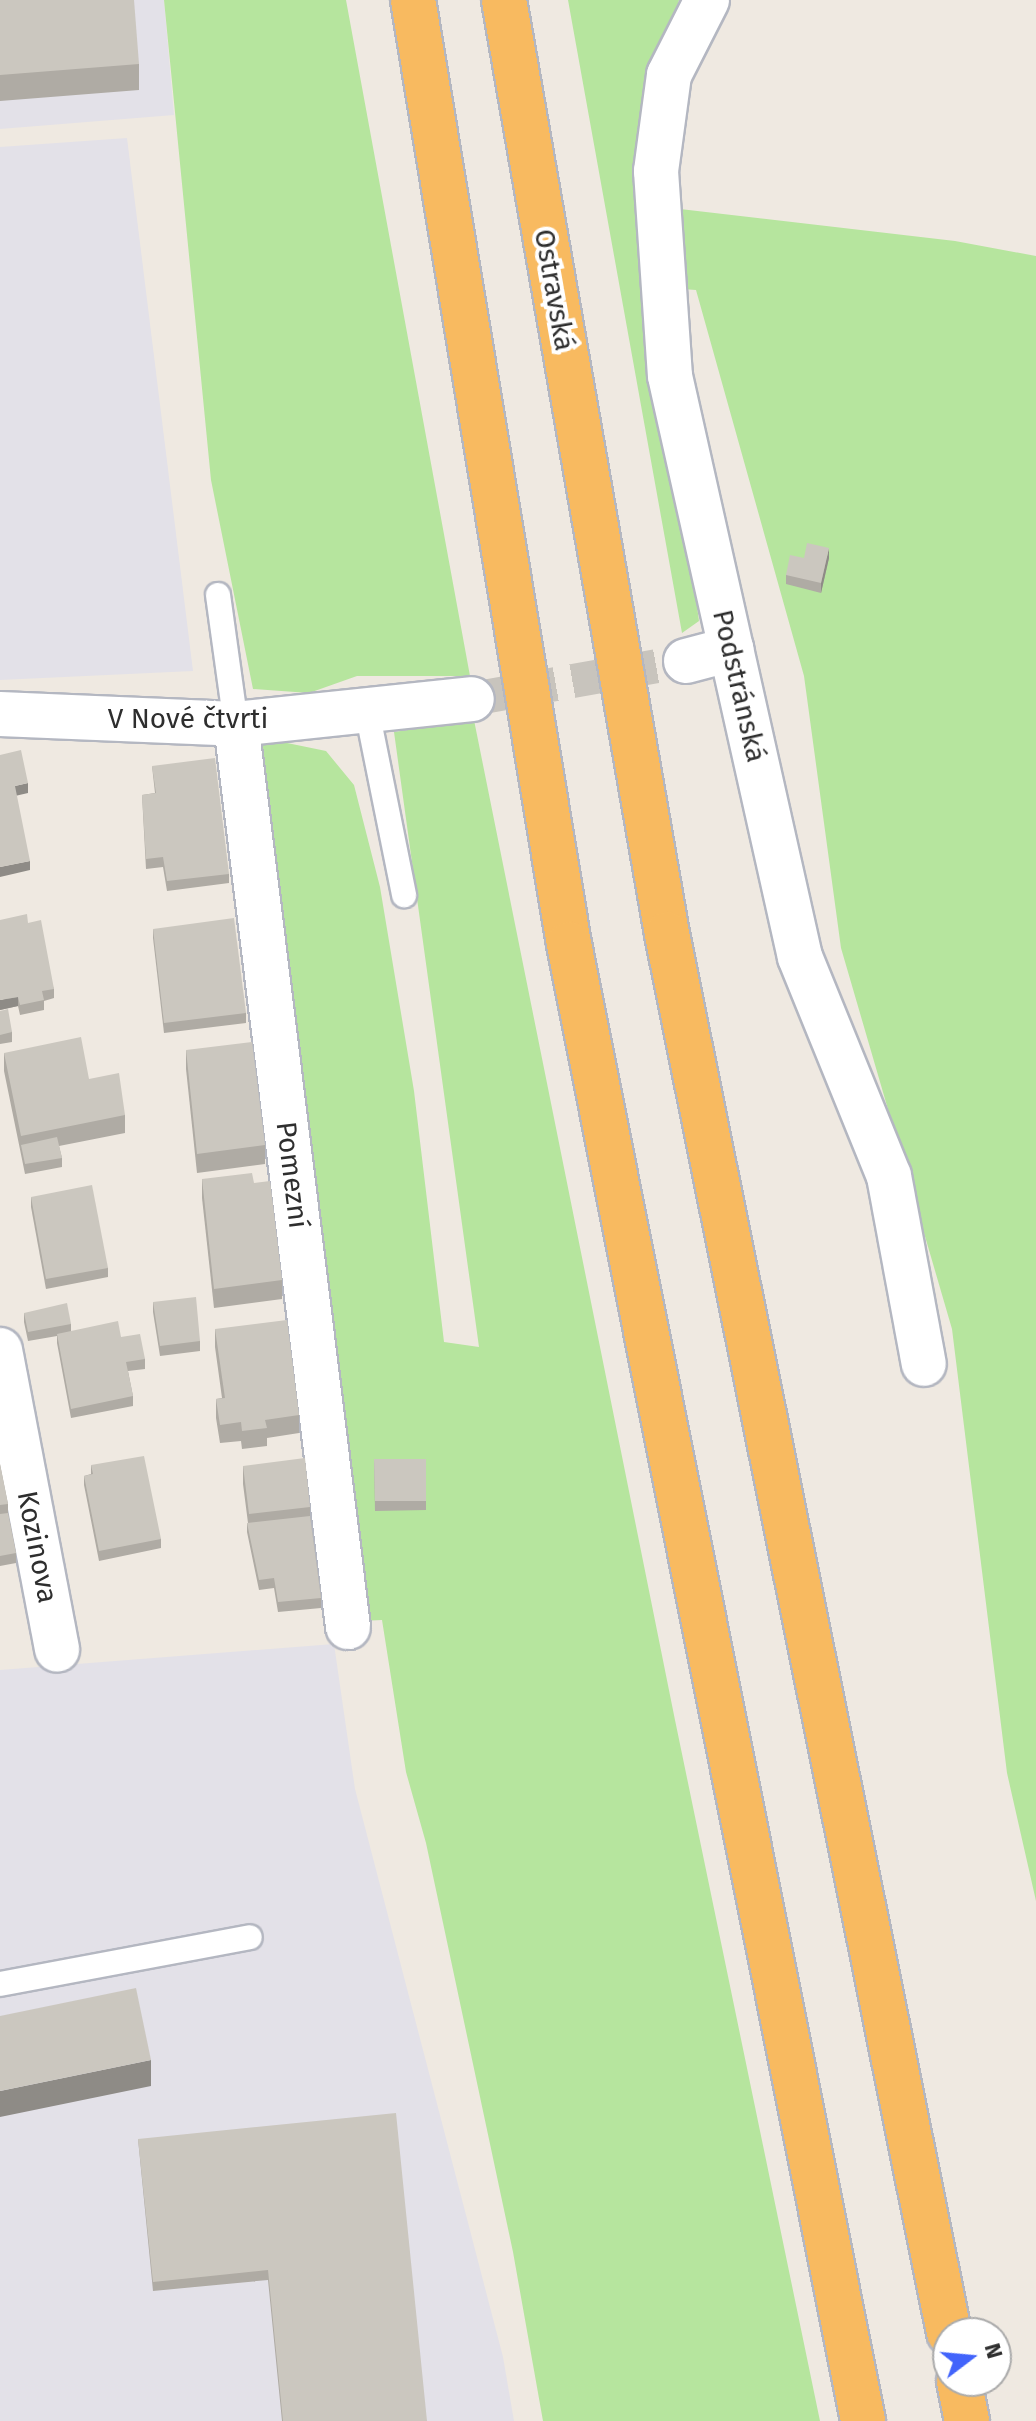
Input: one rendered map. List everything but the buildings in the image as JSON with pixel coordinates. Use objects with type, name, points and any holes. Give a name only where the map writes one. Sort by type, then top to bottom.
[{"type":"highway","points":[[413,0],[504,534],[569,944],[863,2421]]},
{"type":"highway","name":"Ostravská","points":[[504,0],[670,950],[946,2317]]},
{"type":"highway","points":[[962,2397],[967,2421]]},
{"type":"street","name":"Podstránská","points":[[707,0],[669,75],[656,171],[670,376],[800,957],[889,1176],[924,1364]]},
{"type":"street","points":[[686,661],[731,649]]},
{"type":"street","name":"V Nové čtvrti","points":[[0,714],[236,724],[472,699]]},
{"type":"street","name":"Pomezní","points":[[236,724],[348,1627]]},
{"type":"street","name":"Kozinova","points":[[0,1350],[57,1650]]},
{"type":"lane","points":[[218,595],[236,724]]},
{"type":"lane","points":[[367,711],[404,895]]},
{"type":"lane","points":[[0,1984],[250,1937]]},
{"type":"shaded area","points":[[0,0],[164,0],[174,115],[0,129]]},
{"type":"shaded area","points":[[127,138],[193,671],[0,680],[0,147]]},
{"type":"shaded area","points":[[334,1644],[355,1789],[503,2357],[514,2421],[0,2421],[0,1670]]},
{"type":"green space","points":[[164,0],[346,0],[470,676],[357,676],[309,693],[253,689],[211,480]]},
{"type":"green space","points":[[568,0],[679,0],[637,161],[699,621],[682,633]]},
{"type":"green space","points":[[680,209],[955,241],[1036,256],[1036,1901],[1007,1773],[952,1329],[841,948],[804,676],[696,290],[682,289]]},
{"type":"green space","points":[[474,720],[820,2421],[543,2421],[513,2252],[426,1843],[406,1772],[382,1620],[360,1621],[258,737],[326,751],[354,785],[380,887],[414,1091],[444,1342],[479,1347],[394,732]]},
{"type":"tunnel","points":[[472,699],[686,661]]}]
